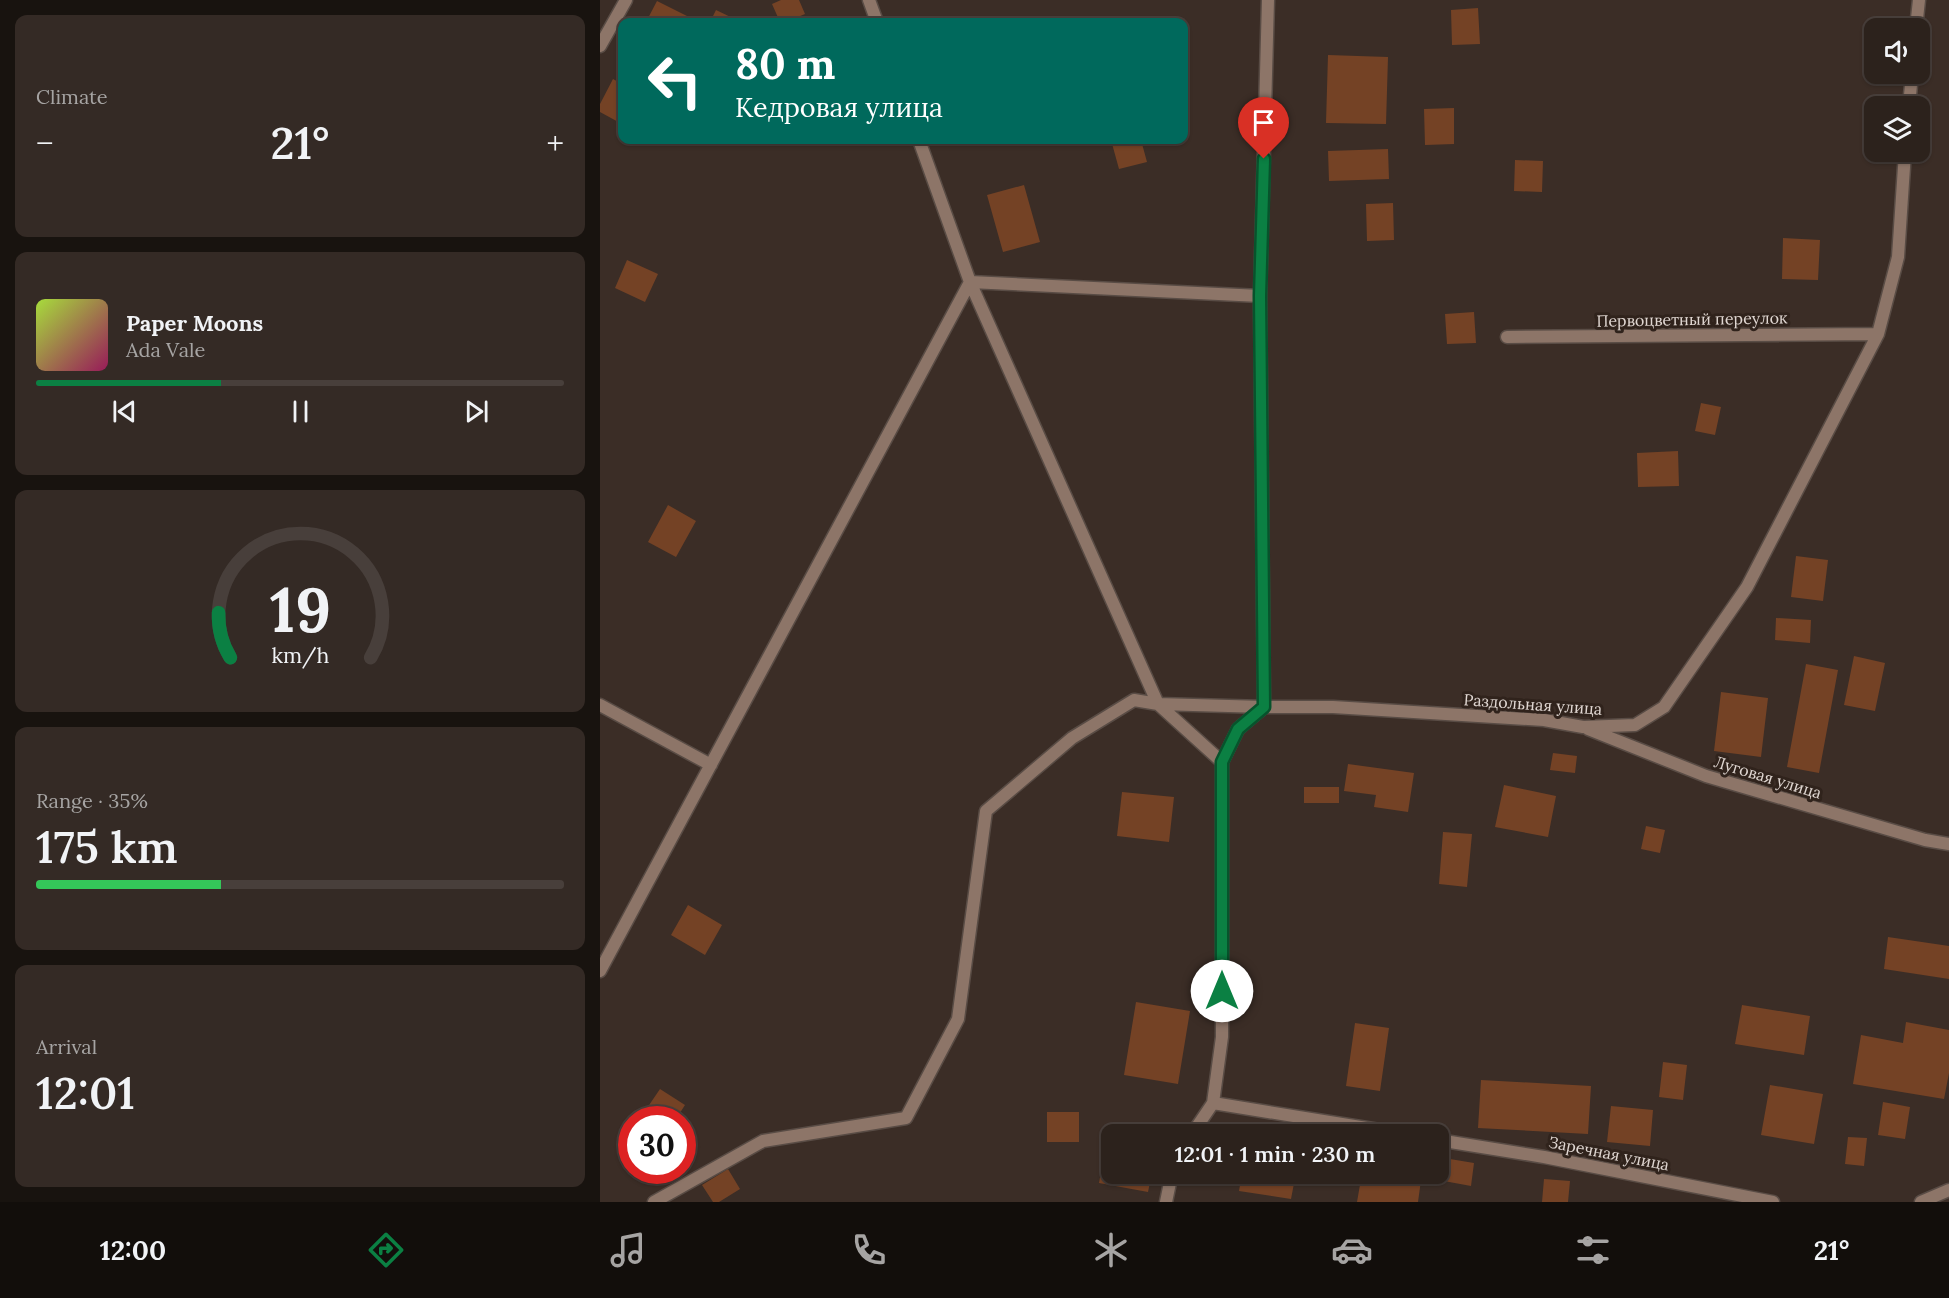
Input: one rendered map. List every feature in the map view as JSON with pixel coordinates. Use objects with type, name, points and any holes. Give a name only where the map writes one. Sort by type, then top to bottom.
[{"type":"street","points":[[600,46],[626,0]]},
{"type":"street","points":[[869,0],[876,18]]},
{"type":"street","points":[[1199,1124],[1213,1103],[1222,1036],[1222,762],[1238,729],[1264,707],[1260,296],[1268,0]]},
{"type":"street","points":[[1917,18],[1919,0]]},
{"type":"street","points":[[920,144],[970,282],[1158,704],[1222,762]]},
{"type":"street","name":"Раздольная улица","points":[[654,1202],[763,1141],[906,1118],[958,1019],[986,811],[1072,738],[1134,700],[1158,704],[1356,708],[1544,720],[1583,727],[1635,725],[1664,708],[1748,587],[1878,334],[1898,257],[1904,162]]},
{"type":"street","points":[[970,282],[1260,296]]},
{"type":"street","points":[[600,971],[970,282]]},
{"type":"street","name":"Первоцветный переулок","points":[[1507,337],[1878,334]]},
{"type":"street","points":[[600,705],[711,765]]},
{"type":"street","name":"Луговая улица","points":[[1583,727],[1706,776],[1924,840],[1949,844]]},
{"type":"street","points":[[1213,1103],[1342,1124]]},
{"type":"street","name":"Заречная улица","points":[[1449,1142],[1544,1157],[1773,1202]]},
{"type":"street","points":[[1166,1202],[1170,1184]]},
{"type":"street","points":[[1921,1202],[1949,1190]]},
{"type":"building","points":[[781,0],[799,0],[805,14],[796,18],[778,18],[772,4]]},
{"type":"building","points":[[657,1],[691,18],[648,18]]},
{"type":"building","points":[[1478,8],[1480,44],[1452,45],[1451,10]]},
{"type":"building","points":[[716,10],[733,18],[712,18]]},
{"type":"building","points":[[1328,55],[1388,57],[1386,124],[1326,123]]},
{"type":"building","points":[[613,79],[618,82],[618,122],[600,112],[600,104]]},
{"type":"building","points":[[1454,108],[1454,144],[1425,145],[1424,109]]},
{"type":"building","points":[[1112,144],[1142,144],[1147,162],[1119,169]]},
{"type":"building","points":[[1388,149],[1389,179],[1329,181],[1328,151]]},
{"type":"building","points":[[1515,160],[1543,161],[1542,192],[1514,191]]},
{"type":"building","points":[[1024,185],[1040,242],[1003,252],[987,195]]},
{"type":"building","points":[[1393,203],[1394,240],[1367,241],[1366,204]]},
{"type":"building","points":[[1783,238],[1820,240],[1818,280],[1782,279]]},
{"type":"building","points":[[627,260],[658,274],[645,302],[615,288]]},
{"type":"building","points":[[1474,312],[1476,343],[1447,344],[1445,314]]},
{"type":"building","points":[[1701,403],[1721,407],[1715,435],[1695,431]]},
{"type":"building","points":[[1678,451],[1679,486],[1638,487],[1637,453]]},
{"type":"building","points":[[668,505],[696,521],[676,557],[648,542]]},
{"type":"building","points":[[1796,556],[1828,560],[1823,601],[1791,597]]},
{"type":"building","points":[[1776,618],[1811,620],[1810,643],[1775,640]]},
{"type":"building","points":[[1854,656],[1885,663],[1875,711],[1844,705]]},
{"type":"building","points":[[1806,664],[1838,670],[1819,773],[1787,767]]},
{"type":"building","points":[[1721,692],[1768,698],[1761,757],[1714,751]]},
{"type":"building","points":[[1553,753],[1577,756],[1575,773],[1550,770]]},
{"type":"building","points":[[1348,764],[1414,773],[1408,812],[1374,807],[1376,795],[1344,791]]},
{"type":"building","points":[[1504,785],[1556,796],[1548,837],[1495,827]]},
{"type":"building","points":[[1304,787],[1339,787],[1339,803],[1304,803]]},
{"type":"building","points":[[1122,792],[1174,797],[1169,842],[1117,836]]},
{"type":"building","points":[[1646,826],[1665,830],[1660,853],[1641,849]]},
{"type":"building","points":[[1443,832],[1472,834],[1467,887],[1439,884]]},
{"type":"building","points":[[688,905],[722,925],[705,955],[671,935]]},
{"type":"building","points":[[1888,937],[1949,946],[1949,979],[1884,969]]},
{"type":"building","points":[[1136,1002],[1190,1011],[1178,1084],[1124,1075]]},
{"type":"building","points":[[1742,1005],[1810,1016],[1804,1055],[1735,1044]]},
{"type":"building","points":[[1906,1022],[1949,1030],[1949,1073],[1944,1099],[1853,1084],[1861,1035],[1903,1043]]},
{"type":"building","points":[[1355,1023],[1389,1028],[1380,1091],[1346,1086]]},
{"type":"building","points":[[1663,1062],[1687,1065],[1683,1100],[1659,1097]]},
{"type":"building","points":[[1481,1080],[1591,1086],[1588,1134],[1478,1128]]},
{"type":"building","points":[[1770,1085],[1823,1094],[1814,1144],[1761,1135]]},
{"type":"building","points":[[660,1089],[685,1105],[684,1106],[648,1106]]},
{"type":"building","points":[[1883,1102],[1910,1107],[1905,1139],[1878,1135]]},
{"type":"building","points":[[1611,1106],[1653,1110],[1650,1146],[1607,1142]]},
{"type":"building","points":[[1047,1112],[1079,1112],[1079,1142],[1047,1142]]},
{"type":"building","points":[[1848,1137],[1867,1138],[1864,1166],[1845,1164]]},
{"type":"building","points":[[1449,1159],[1474,1163],[1471,1186],[1449,1182]]},
{"type":"building","points":[[728,1169],[740,1189],[719,1202],[713,1202],[702,1185]]},
{"type":"building","points":[[1544,1179],[1570,1181],[1568,1202],[1542,1202]]},
{"type":"building","points":[[1104,1184],[1150,1184],[1148,1192]]},
{"type":"building","points":[[1240,1184],[1294,1184],[1291,1199],[1239,1191]]},
{"type":"building","points":[[1360,1184],[1420,1184],[1418,1202],[1357,1202]]},
{"type":"route","points":[[1222,991],[1222,762],[1238,729],[1264,707],[1260,296],[1264,159]]}]
